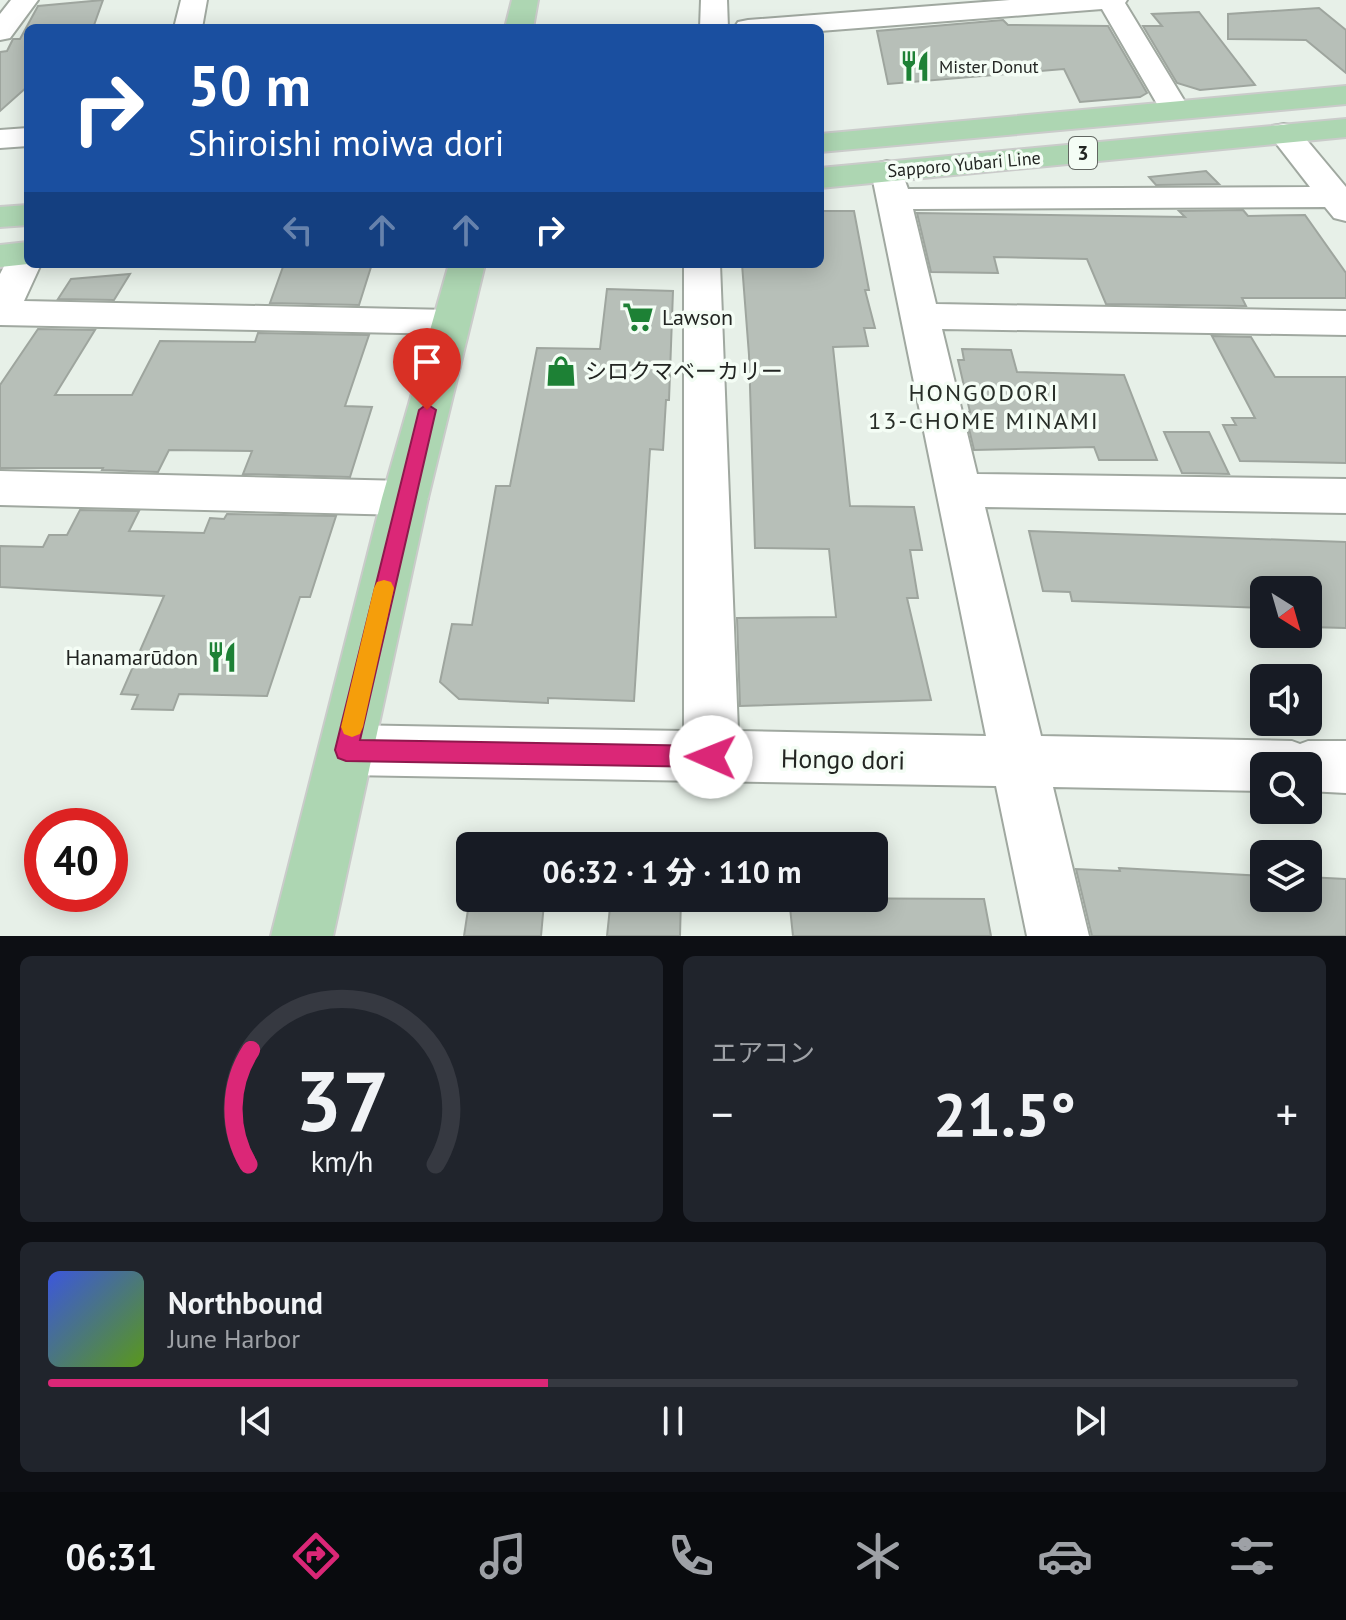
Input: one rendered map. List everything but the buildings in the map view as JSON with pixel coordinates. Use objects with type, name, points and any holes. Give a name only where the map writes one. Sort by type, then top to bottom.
[{"type":"main road","points":[[520,24],[525,0]]},
{"type":"main road","name":"Sapporo Yubari Line","points":[[824,143],[1346,95]]},
{"type":"main road","name":"Sapporo Yubari Line","points":[[824,178],[891,185],[1284,133],[1346,128]]},
{"type":"main road","points":[[0,217],[24,215]]},
{"type":"main road","points":[[0,256],[24,253]]},
{"type":"main road","points":[[302,936],[405,498],[466,268]]},
{"type":"street","points":[[0,32],[25,0]]},
{"type":"street","points":[[189,24],[194,0]]},
{"type":"street","points":[[714,0],[714,24]]},
{"type":"street","points":[[800,24],[1111,0],[1175,110]]},
{"type":"street","points":[[1284,133],[1342,202]]},
{"type":"street","points":[[0,139],[24,137]]},
{"type":"street","points":[[1058,936],[891,185],[1342,202]]},
{"type":"street","points":[[24,262],[0,313],[450,322]]},
{"type":"street","points":[[702,268],[711,757]]},
{"type":"street","points":[[919,316],[1346,323]]},
{"type":"street","points":[[0,488],[405,498]]},
{"type":"street","points":[[958,490],[1346,496]]},
{"type":"street","name":"Hongo dori","points":[[346,750],[1250,765]]},
{"type":"street","points":[[1322,766],[1346,767]]},
{"type":"slow traffic","points":[[352,727],[384,588]]},
{"type":"place","name":"Mister Donut","points":[[915,66]]},
{"type":"place","name":"Lawson","points":[[638,317]]},
{"type":"place","name":"シロクマベーカリー","points":[[561,371]]},
{"type":"place","name":"Hanamarūdon","points":[[222,657]]},
{"type":"district","name":"HONGODORI 13-CHOME MINAMI","points":[[984,406]]},
{"type":"route","points":[[427,410],[346,750],[711,757]]}]
